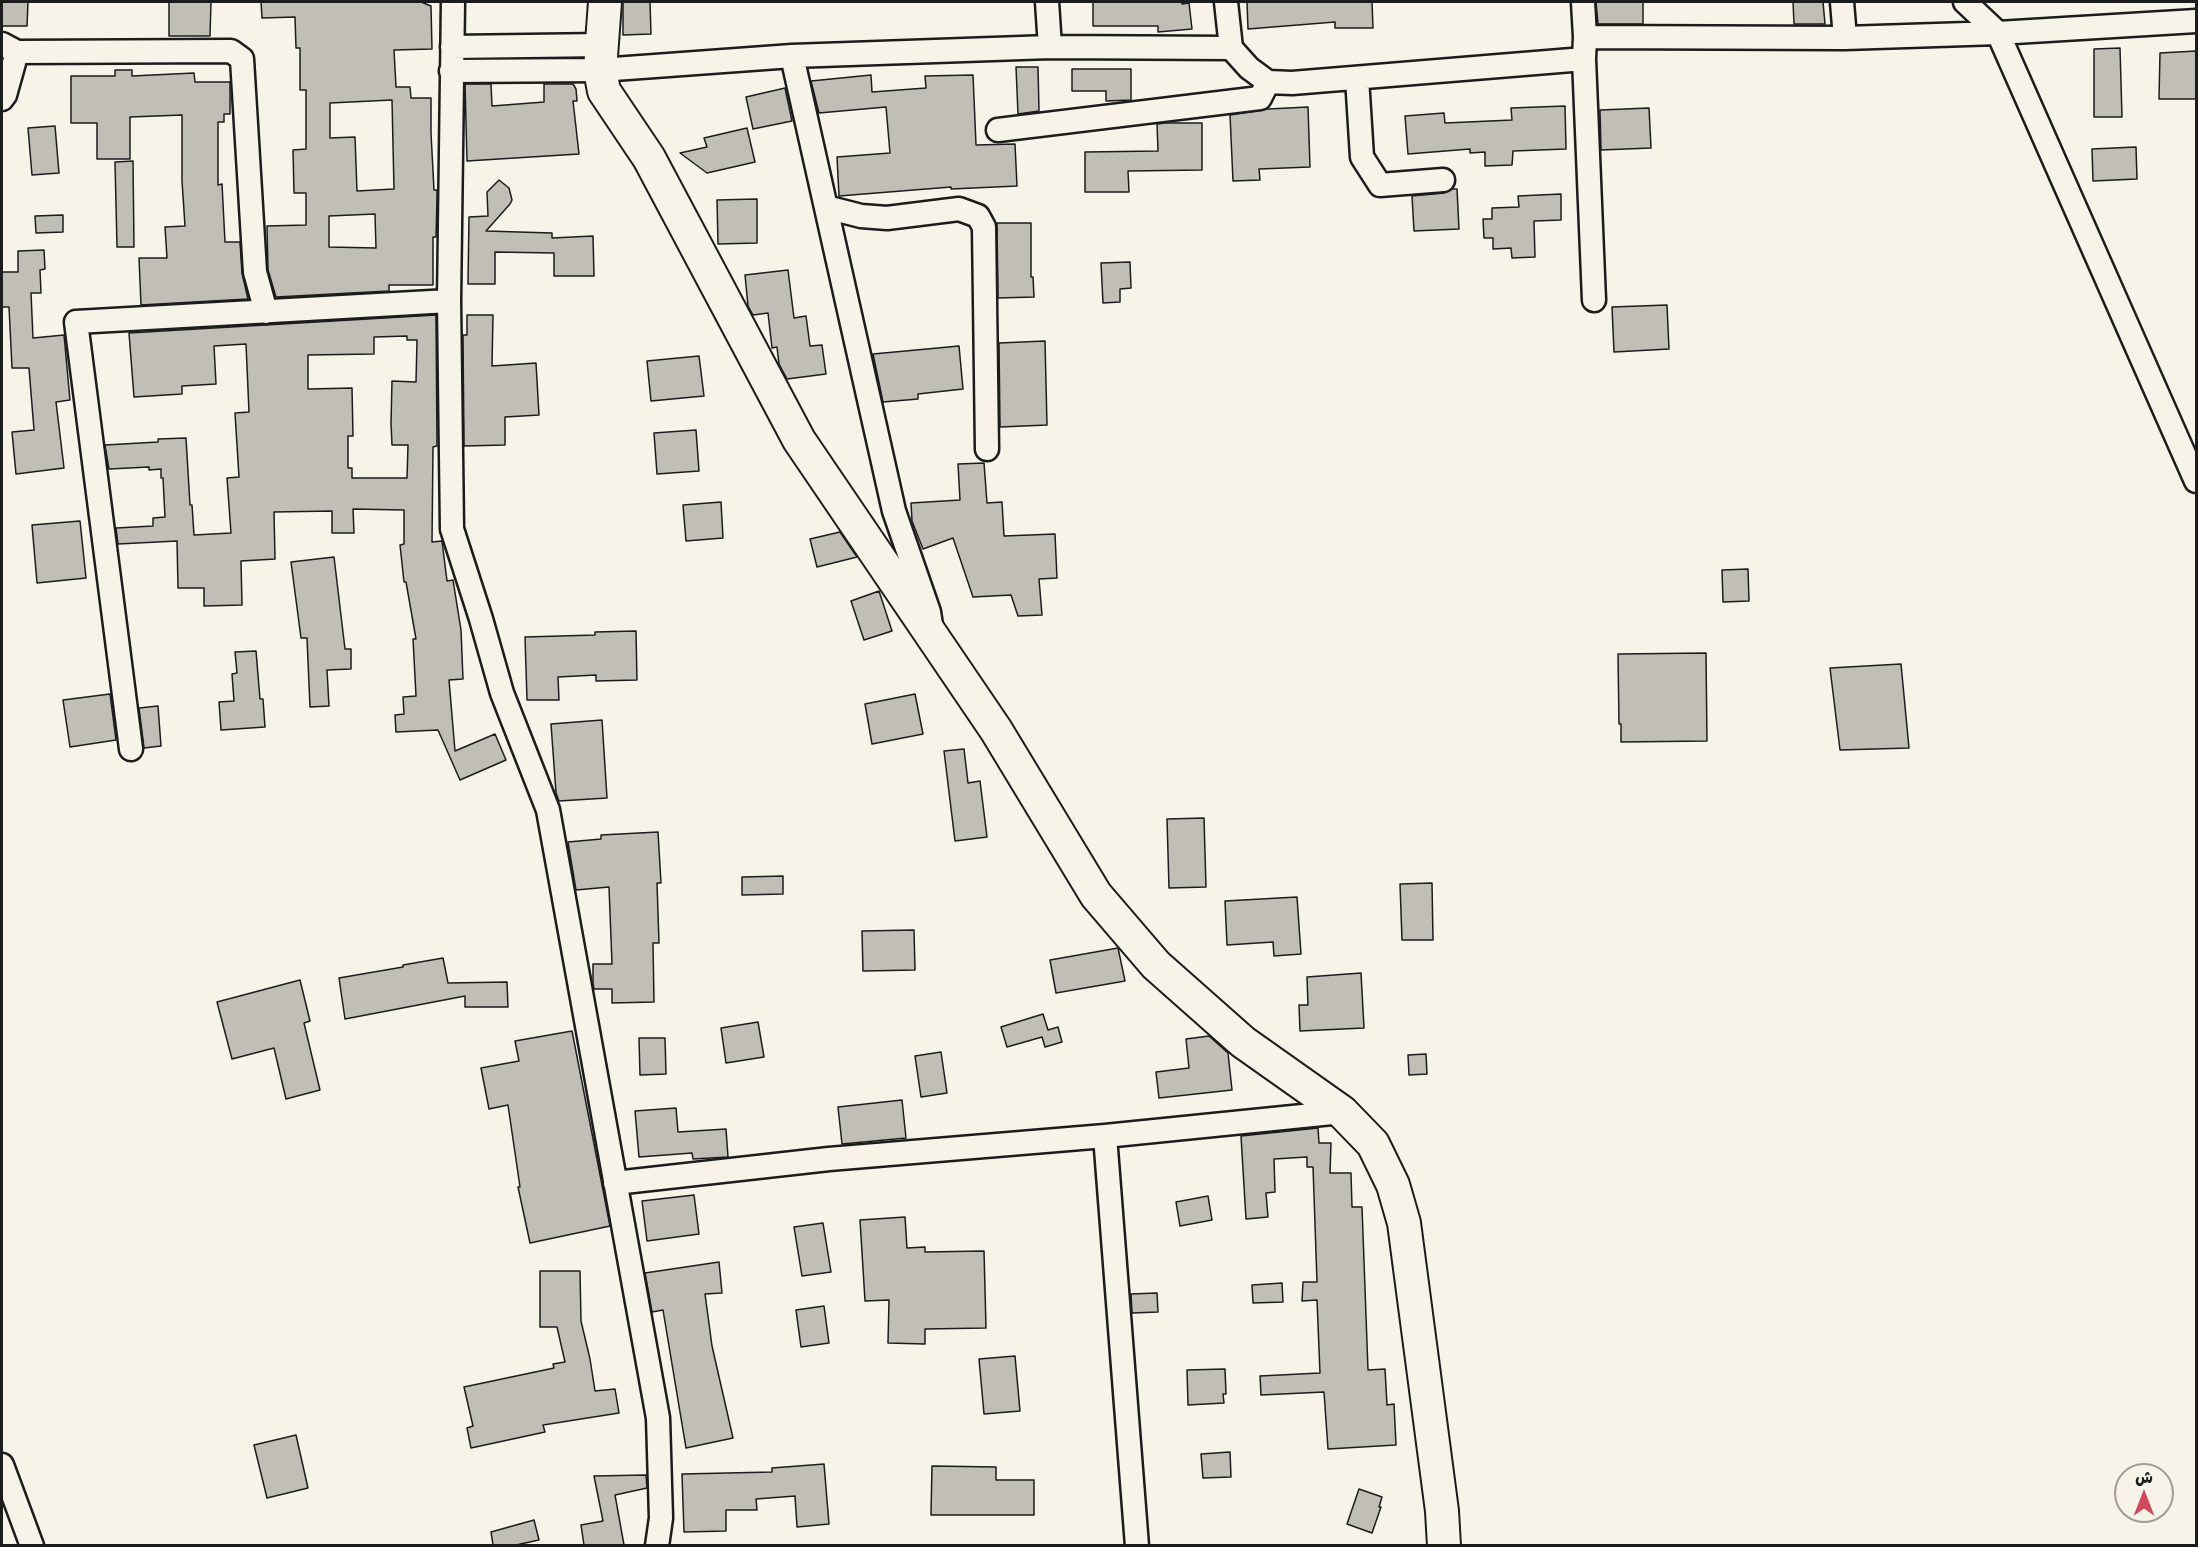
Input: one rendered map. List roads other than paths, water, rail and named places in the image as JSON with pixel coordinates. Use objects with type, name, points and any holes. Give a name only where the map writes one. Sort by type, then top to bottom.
[{"type":"street","points":[[453,2],[449,301],[452,529],[481,619],[501,693],[548,810],[658,1418],[661,1518],[657,1545]]},
{"type":"street","points":[[605,2],[602,57],[604,90],[649,158],[799,441],[996,730],[1096,895],[1156,965],[1243,1042],[1342,1113],[1373,1144],[1393,1185],[1404,1223],[1442,1511],[1444,1545]]},
{"type":"street","points":[[1047,2],[1050,47]]},
{"type":"street","points":[[1226,2],[1231,48],[1249,68],[1268,82],[1292,83],[1357,78],[1584,48],[1998,33],[2196,21]]},
{"type":"street","points":[[1583,2],[1594,300]]},
{"type":"street","points":[[1842,2],[1845,38]]},
{"type":"street","points":[[1965,2],[1998,33],[2196,481]]},
{"type":"street","points":[[452,47],[602,57],[792,56],[1050,47],[1231,48]]},
{"type":"street","points":[[2,99],[5,95],[9,48],[231,51],[242,59],[255,272],[266,312]]},
{"type":"street","points":[[792,56],[894,511],[929,612],[932,637]]},
{"type":"street","points":[[451,71],[602,57]]},
{"type":"street","points":[[1357,78],[1362,157],[1380,185],[1443,180]]},
{"type":"street","points":[[998,130],[1260,98],[1268,82]]},
{"type":"street","points":[[826,207],[861,216],[887,218],[959,209],[978,216],[984,226],[987,449]]},
{"type":"street","points":[[131,749],[76,322],[449,301]]},
{"type":"street","points":[[615,1183],[829,1159],[1342,1113]]},
{"type":"street","points":[[1105,1136],[1137,1545]]},
{"type":"street","points":[[2,1465],[32,1545]]}]
